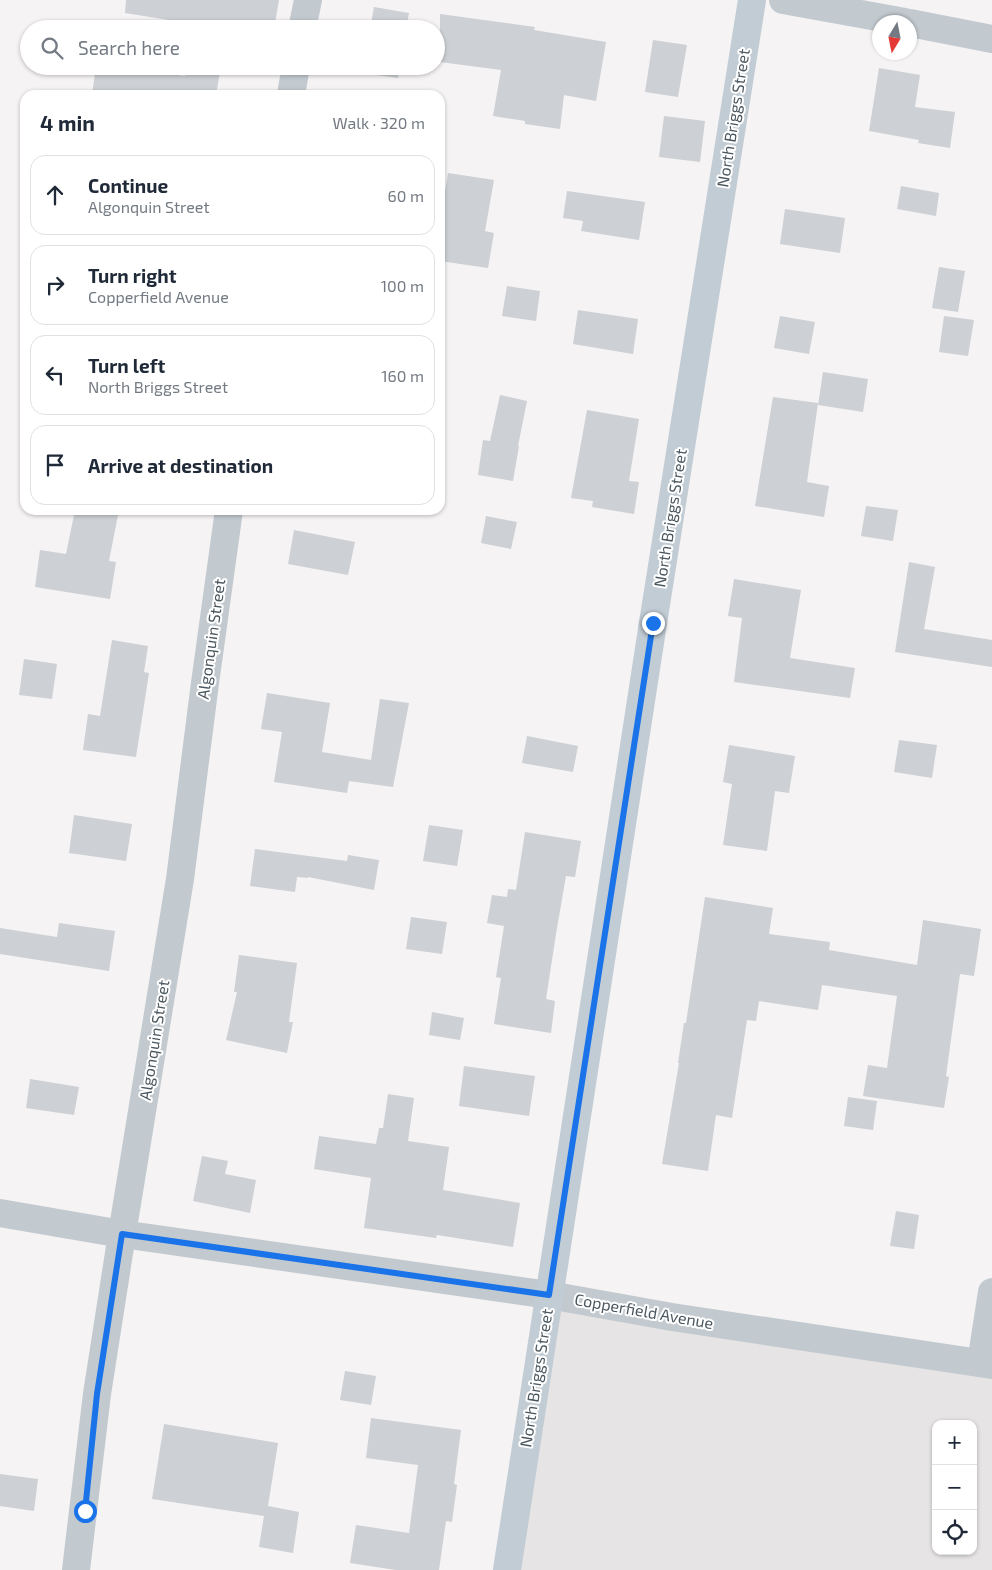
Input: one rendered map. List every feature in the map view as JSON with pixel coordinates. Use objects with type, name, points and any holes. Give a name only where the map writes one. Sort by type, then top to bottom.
[{"type":"street","points":[[304,20],[308,0]]},
{"type":"street","name":"North Briggs Street","points":[[507,1570],[653,623],[752,0]]},
{"type":"street","points":[[783,0],[872,16]]},
{"type":"street","points":[[917,24],[992,38]]},
{"type":"street","points":[[291,90],[294,75]]},
{"type":"street","name":"Algonquin Street","points":[[76,1570],[97,1394],[180,879],[205,683],[229,515]]},
{"type":"street","name":"Copperfield Avenue","points":[[0,1214],[122,1234],[549,1295],[672,1317],[986,1364]]},
{"type":"street","points":[[986,1364],[992,1292]]},
{"type":"shaded area","points":[[558,1307],[992,1374],[992,1570],[516,1570]]},
{"type":"building","points":[[126,0],[279,0],[276,20],[169,20],[125,13]]},
{"type":"building","points":[[374,7],[409,13],[408,20],[372,20]]},
{"type":"building","points":[[440,14],[535,27],[534,30],[606,42],[596,101],[564,95],[560,129],[525,124],[525,121],[493,116],[501,70],[445,63],[445,20],[440,20]]},
{"type":"building","points":[[653,40],[687,45],[678,97],[645,92]]},
{"type":"building","points":[[879,68],[920,75],[915,107],[955,112],[950,148],[918,143],[919,140],[869,131]]},
{"type":"building","points":[[95,75],[219,75],[217,90],[93,90]]},
{"type":"building","points":[[376,75],[398,75],[398,78]]},
{"type":"building","points":[[664,116],[705,121],[700,162],[659,157]]},
{"type":"building","points":[[448,173],[494,180],[485,231],[494,233],[488,268],[445,262],[445,192]]},
{"type":"building","points":[[901,186],[939,193],[936,216],[897,209]]},
{"type":"building","points":[[567,191],[645,202],[639,240],[581,231],[583,221],[563,218]]},
{"type":"building","points":[[785,209],[845,218],[840,253],[780,244]]},
{"type":"building","points":[[939,267],[965,271],[958,312],[932,308]]},
{"type":"building","points":[[507,286],[540,291],[536,321],[502,316]]},
{"type":"building","points":[[578,310],[638,319],[633,354],[573,344]]},
{"type":"building","points":[[780,316],[815,322],[809,354],[774,348]]},
{"type":"building","points":[[944,316],[974,320],[968,356],[939,352]]},
{"type":"building","points":[[823,372],[868,379],[863,412],[818,405]]},
{"type":"building","points":[[500,395],[527,401],[513,481],[478,475],[483,440],[490,441]]},
{"type":"building","points":[[773,397],[818,403],[807,482],[829,486],[824,517],[755,506]]},
{"type":"building","points":[[587,410],[639,419],[629,481],[639,482],[634,514],[592,507],[593,501],[571,498]]},
{"type":"building","points":[[866,506],[898,510],[893,541],[861,536]]},
{"type":"building","points":[[74,515],[118,515],[109,561],[116,562],[110,599],[35,587],[40,550],[66,554]]},
{"type":"building","points":[[486,516],[517,522],[511,549],[481,543]]},
{"type":"building","points":[[294,530],[355,542],[348,575],[288,564]]},
{"type":"building","points":[[909,562],[935,567],[924,629],[992,640],[992,667],[895,652]]},
{"type":"building","points":[[734,579],[801,590],[790,658],[855,668],[850,698],[734,682],[742,618],[728,616]]},
{"type":"building","points":[[112,640],[148,646],[144,672],[149,673],[136,757],[83,750],[88,714],[100,716]]},
{"type":"building","points":[[24,659],[57,664],[52,699],[19,695]]},
{"type":"building","points":[[267,693],[330,703],[322,752],[371,760],[380,699],[409,703],[393,787],[349,781],[347,793],[274,782],[282,732],[261,729]]},
{"type":"building","points":[[527,736],[578,746],[573,772],[522,763]]},
{"type":"building","points":[[899,740],[937,745],[932,778],[894,772]]},
{"type":"building","points":[[729,745],[795,756],[789,793],[775,791],[767,851],[723,845],[732,784],[723,782]]},
{"type":"building","points":[[74,815],[132,824],[126,861],[69,853]]},
{"type":"building","points":[[429,825],[463,830],[457,866],[423,861]]},
{"type":"building","points":[[525,832],[581,841],[575,877],[566,876],[556,934],[546,999],[555,1001],[551,1033],[494,1024],[501,978],[496,977],[504,926],[487,923],[492,895],[507,897],[508,889],[516,890]]},
{"type":"building","points":[[255,849],[347,861],[348,855],[379,860],[374,890],[308,877],[297,877],[295,892],[250,886]]},
{"type":"building","points":[[705,897],[773,908],[769,934],[830,942],[829,950],[917,965],[923,920],[981,929],[974,976],[960,974],[946,1076],[949,1077],[944,1108],[863,1096],[868,1065],[887,1068],[897,996],[822,985],[818,1010],[759,1001],[756,1021],[747,1020],[732,1118],[716,1115],[708,1171],[662,1164]]},
{"type":"building","points":[[411,917],[447,922],[442,954],[406,949]]},
{"type":"building","points":[[59,923],[115,931],[109,971],[0,954],[0,928],[57,937]]},
{"type":"building","points":[[239,955],[297,963],[289,1022],[293,1022],[287,1053],[226,1040],[237,992],[234,992]]},
{"type":"building","points":[[432,1012],[464,1018],[460,1040],[429,1035]]},
{"type":"building","points":[[464,1066],[535,1076],[529,1116],[459,1106]]},
{"type":"building","points":[[30,1079],[79,1087],[74,1115],[26,1108]]},
{"type":"building","points":[[388,1094],[414,1098],[408,1141],[449,1147],[443,1190],[520,1203],[513,1247],[437,1235],[436,1238],[364,1228],[371,1178],[314,1169],[319,1136],[376,1144],[379,1128],[383,1128]]},
{"type":"building","points":[[848,1097],[877,1101],[873,1130],[844,1126]]},
{"type":"building","points":[[202,1156],[228,1161],[225,1174],[256,1180],[250,1213],[193,1201]]},
{"type":"building","points":[[896,1211],[919,1215],[914,1249],[890,1246]]},
{"type":"building","points":[[345,1371],[376,1376],[371,1405],[340,1400]]},
{"type":"building","points":[[371,1418],[461,1430],[454,1484],[457,1485],[452,1522],[446,1521],[439,1570],[396,1570],[350,1563],[356,1525],[409,1533],[418,1465],[366,1458]]},
{"type":"building","points":[[164,1424],[278,1443],[268,1506],[299,1512],[293,1553],[259,1547],[264,1516],[152,1499]]},
{"type":"building","points":[[0,1474],[38,1479],[34,1511],[0,1506]]},
{"type":"route","points":[[85,1511],[97,1394],[122,1234],[549,1295],[653,623]]}]
